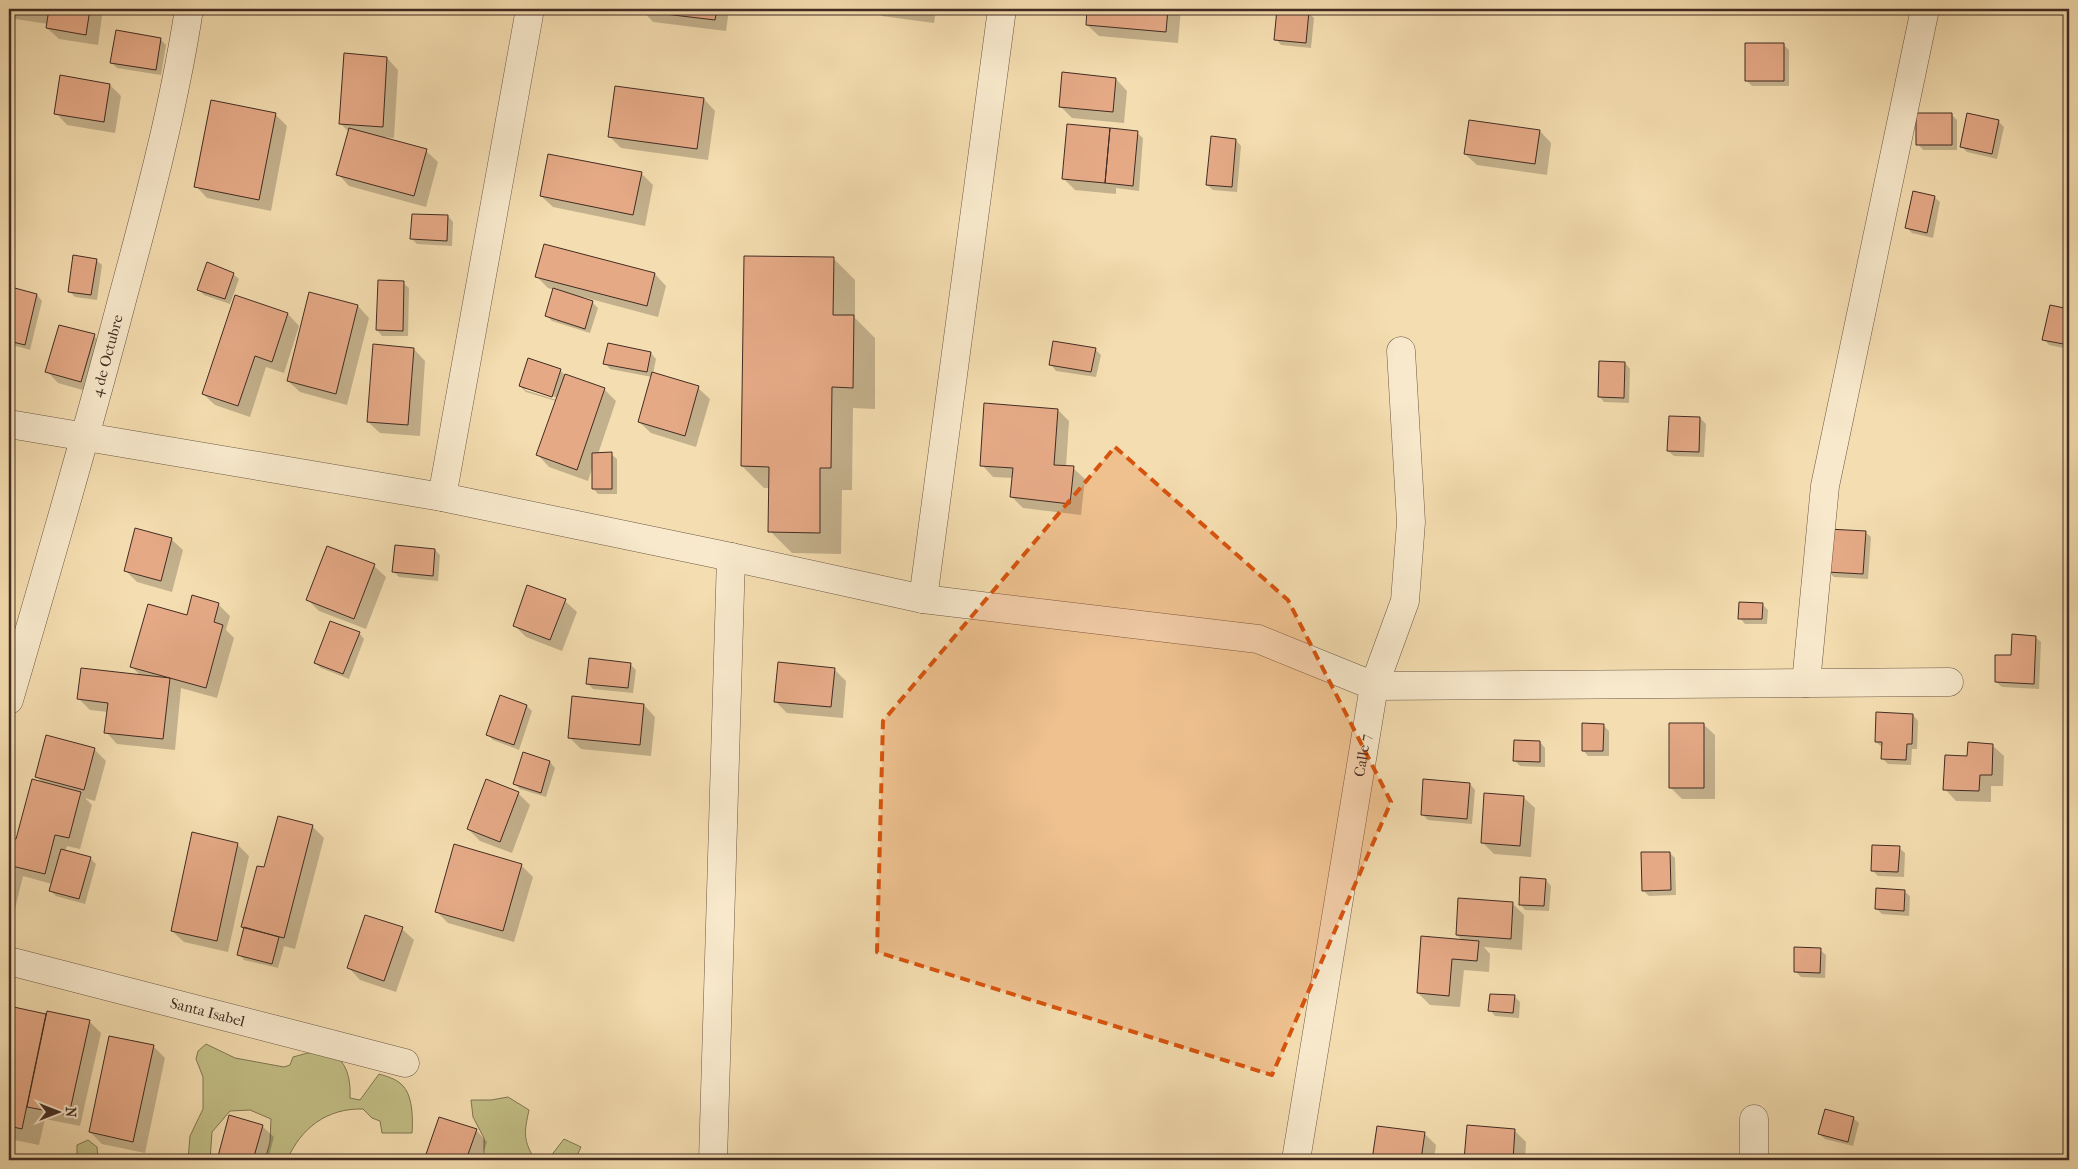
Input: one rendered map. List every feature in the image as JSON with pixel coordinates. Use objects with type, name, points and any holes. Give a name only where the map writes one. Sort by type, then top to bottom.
[{"type":"street","name":"4 de Octubre","points":[[9,700],[86,437],[156,175],[182,53],[189,9]]},
{"type":"street","points":[[442,497],[530,9]]},
{"type":"street","points":[[923,599],[1002,9]]},
{"type":"street","points":[[1806,683],[1825,486],[1926,9]]},
{"type":"street","name":"Calle 7","points":[[1296,1160],[1374,686],[1405,601],[1410,522],[1401,351]]},
{"type":"street","points":[[9,424],[442,497],[923,599],[1258,638],[1374,686],[1949,682]]},
{"type":"street","points":[[713,1160],[731,557]]},
{"type":"street","name":"Santa Isabel","points":[[9,961],[405,1063]]},
{"type":"street","points":[[1754,1119],[1754,1160]]},
{"type":"highlighted area","points":[[1115,447],[1288,600],[1391,802],[1272,1075],[877,952],[883,721]]},
{"type":"shaded area","points":[[206,1044],[235,1058],[284,1067],[290,1065],[293,1057],[314,1052],[329,1053],[341,1061],[348,1074],[350,1098],[360,1100],[379,1074],[391,1078],[401,1084],[408,1094],[412,1114],[412,1133],[382,1133],[380,1121],[372,1118],[363,1109],[338,1112],[317,1122],[308,1130],[300,1138],[287,1160],[265,1160],[270,1142],[271,1119],[250,1110],[230,1111],[212,1132],[210,1160],[188,1160],[190,1136],[203,1109],[203,1077],[196,1059],[198,1051]]},
{"type":"shaded area","points":[[508,1097],[529,1110],[526,1136],[528,1147],[535,1160],[484,1160],[484,1138],[473,1117],[471,1100],[491,1100]]},
{"type":"shaded area","points":[[564,1139],[581,1147],[575,1160],[546,1160],[550,1157]]},
{"type":"shaded area","points":[[88,1140],[97,1147],[98,1160],[74,1160],[77,1154],[77,1145]]},
{"type":"building","points":[[49,9],[90,9],[86,35],[46,28]]},
{"type":"building","points":[[640,9],[717,9],[715,20],[640,11]]},
{"type":"building","points":[[1087,9],[1168,9],[1166,32],[1086,25]]},
{"type":"building","points":[[1277,9],[1309,11],[1306,43],[1274,40]]},
{"type":"building","points":[[116,30],[161,38],[156,70],[110,63]]},
{"type":"building","points":[[1745,43],[1784,43],[1784,81],[1745,81]]},
{"type":"building","points":[[344,53],[387,57],[383,127],[339,124]]},
{"type":"building","points":[[1062,72],[1116,78],[1113,112],[1059,107]]},
{"type":"building","points":[[60,75],[110,84],[104,122],[54,114]]},
{"type":"building","points":[[615,86],[704,98],[697,149],[608,137]]},
{"type":"building","points":[[211,100],[276,113],[259,200],[194,187]]},
{"type":"building","points":[[1916,113],[1952,113],[1952,145],[1916,145]]},
{"type":"building","points":[[1967,113],[1999,120],[1992,154],[1960,147]]},
{"type":"building","points":[[1469,120],[1540,130],[1535,164],[1464,154]]},
{"type":"building","points":[[1067,124],[1110,128],[1105,183],[1062,179]]},
{"type":"building","points":[[349,128],[427,149],[414,196],[336,175]]},
{"type":"building","points":[[1110,128],[1138,131],[1133,186],[1105,183]]},
{"type":"building","points":[[1211,136],[1236,139],[1232,187],[1206,185]]},
{"type":"building","points":[[548,154],[642,172],[633,215],[540,196]]},
{"type":"building","points":[[1913,191],[1935,196],[1927,233],[1905,228]]},
{"type":"building","points":[[412,214],[448,215],[447,241],[410,239]]},
{"type":"building","points":[[544,244],[655,273],[647,306],[535,277]]},
{"type":"building","points":[[73,255],[97,259],[91,295],[68,292]]},
{"type":"building","points":[[744,256],[834,257],[833,315],[854,315],[853,388],[832,387],[831,468],[820,468],[820,533],[768,532],[769,467],[741,466]]},
{"type":"building","points":[[207,262],[234,273],[225,299],[197,290]]},
{"type":"building","points":[[378,280],[404,281],[403,331],[376,330]]},
{"type":"building","points":[[11,287],[37,294],[25,345],[9,341],[9,296]]},
{"type":"building","points":[[553,288],[593,301],[585,329],[545,316]]},
{"type":"building","points":[[309,292],[358,305],[336,394],[287,381]]},
{"type":"building","points":[[235,295],[288,313],[272,362],[255,356],[238,406],[202,394]]},
{"type":"building","points":[[2050,305],[2069,309],[2069,345],[2042,340]]},
{"type":"building","points":[[59,325],[95,334],[81,382],[45,372]]},
{"type":"building","points":[[1053,341],[1096,348],[1091,372],[1049,365]]},
{"type":"building","points":[[608,343],[651,352],[647,372],[603,364]]},
{"type":"building","points":[[373,344],[414,348],[408,425],[367,422]]},
{"type":"building","points":[[528,358],[561,369],[552,397],[519,386]]},
{"type":"building","points":[[1599,361],[1625,362],[1624,398],[1598,397]]},
{"type":"building","points":[[652,372],[699,386],[685,436],[638,422]]},
{"type":"building","points":[[565,374],[605,388],[577,470],[536,455]]},
{"type":"building","points":[[984,403],[1058,409],[1054,465],[1074,466],[1070,504],[1010,497],[1013,468],[980,466]]},
{"type":"building","points":[[1669,416],[1700,417],[1699,452],[1667,451]]},
{"type":"building","points":[[612,452],[612,489],[592,489],[592,453]]},
{"type":"building","points":[[135,528],[172,538],[161,581],[124,571]]},
{"type":"building","points":[[1828,529],[1866,531],[1863,574],[1827,572]]},
{"type":"building","points":[[395,545],[435,549],[433,576],[392,572]]},
{"type":"building","points":[[327,546],[375,564],[354,619],[306,600]]},
{"type":"building","points":[[527,585],[566,599],[550,640],[513,626]]},
{"type":"building","points":[[192,595],[219,603],[214,622],[223,625],[206,688],[130,667],[148,604],[187,615]]},
{"type":"building","points":[[1739,602],[1763,603],[1762,619],[1738,619]]},
{"type":"building","points":[[330,621],[360,632],[343,674],[314,663]]},
{"type":"building","points":[[2012,634],[2036,636],[2034,684],[1995,682],[1995,655],[2011,655]]},
{"type":"building","points":[[589,658],[631,663],[628,688],[586,684]]},
{"type":"building","points":[[778,662],[835,668],[831,707],[774,702]]},
{"type":"building","points":[[81,668],[170,678],[163,739],[104,733],[108,703],[77,699]]},
{"type":"building","points":[[500,695],[527,705],[514,745],[486,735]]},
{"type":"building","points":[[572,696],[644,704],[640,745],[568,738]]},
{"type":"building","points":[[1876,712],[1913,714],[1912,744],[1907,744],[1906,760],[1881,759],[1882,742],[1875,742]]},
{"type":"building","points":[[1582,723],[1604,724],[1603,751],[1582,751]]},
{"type":"building","points":[[1669,723],[1704,723],[1704,788],[1669,788]]},
{"type":"building","points":[[46,735],[95,748],[84,790],[35,777]]},
{"type":"building","points":[[1514,740],[1540,741],[1540,762],[1513,761]]},
{"type":"building","points":[[1968,742],[1993,744],[1992,775],[1980,775],[1979,791],[1943,790],[1945,755],[1967,756]]},
{"type":"building","points":[[523,752],[550,761],[541,793],[513,784]]},
{"type":"building","points":[[32,779],[81,792],[69,838],[55,835],[45,874],[12,866],[9,877],[9,837],[16,839]]},
{"type":"building","points":[[486,779],[519,792],[500,842],[467,829]]},
{"type":"building","points":[[1423,779],[1470,783],[1467,819],[1421,815]]},
{"type":"building","points":[[1484,793],[1524,796],[1520,846],[1481,843]]},
{"type":"building","points":[[278,816],[313,825],[284,938],[241,927],[257,866],[264,867]]},
{"type":"building","points":[[192,832],[238,843],[217,941],[171,931]]},
{"type":"building","points":[[454,844],[522,864],[503,931],[435,912]]},
{"type":"building","points":[[1872,845],[1900,846],[1898,872],[1871,871]]},
{"type":"building","points":[[61,849],[91,857],[79,899],[49,891]]},
{"type":"building","points":[[1641,852],[1670,852],[1671,890],[1642,891]]},
{"type":"building","points":[[1520,877],[1546,879],[1544,906],[1519,905]]},
{"type":"building","points":[[1876,888],[1905,890],[1904,911],[1875,909]]},
{"type":"building","points":[[1458,898],[1513,902],[1511,939],[1456,935]]},
{"type":"building","points":[[365,915],[403,927],[384,981],[347,968]]},
{"type":"building","points":[[244,927],[279,937],[272,964],[237,955]]},
{"type":"building","points":[[1421,936],[1479,941],[1477,961],[1452,959],[1449,996],[1417,993]]},
{"type":"building","points":[[1794,947],[1821,948],[1820,973],[1794,972]]},
{"type":"building","points":[[1490,994],[1515,995],[1513,1013],[1488,1011]]},
{"type":"building","points":[[9,1006],[46,1014],[22,1129],[9,1126]]},
{"type":"building","points":[[47,1011],[90,1020],[69,1115],[27,1107]]},
{"type":"building","points":[[109,1036],[154,1045],[133,1142],[89,1132]]},
{"type":"building","points":[[1825,1109],[1854,1117],[1848,1142],[1818,1134]]},
{"type":"building","points":[[229,1115],[263,1125],[253,1160],[217,1160]]},
{"type":"building","points":[[439,1117],[477,1129],[466,1160],[424,1160]]},
{"type":"building","points":[[1467,1125],[1515,1129],[1513,1160],[1464,1160]]},
{"type":"building","points":[[1377,1126],[1425,1132],[1421,1160],[1372,1160]]}]
